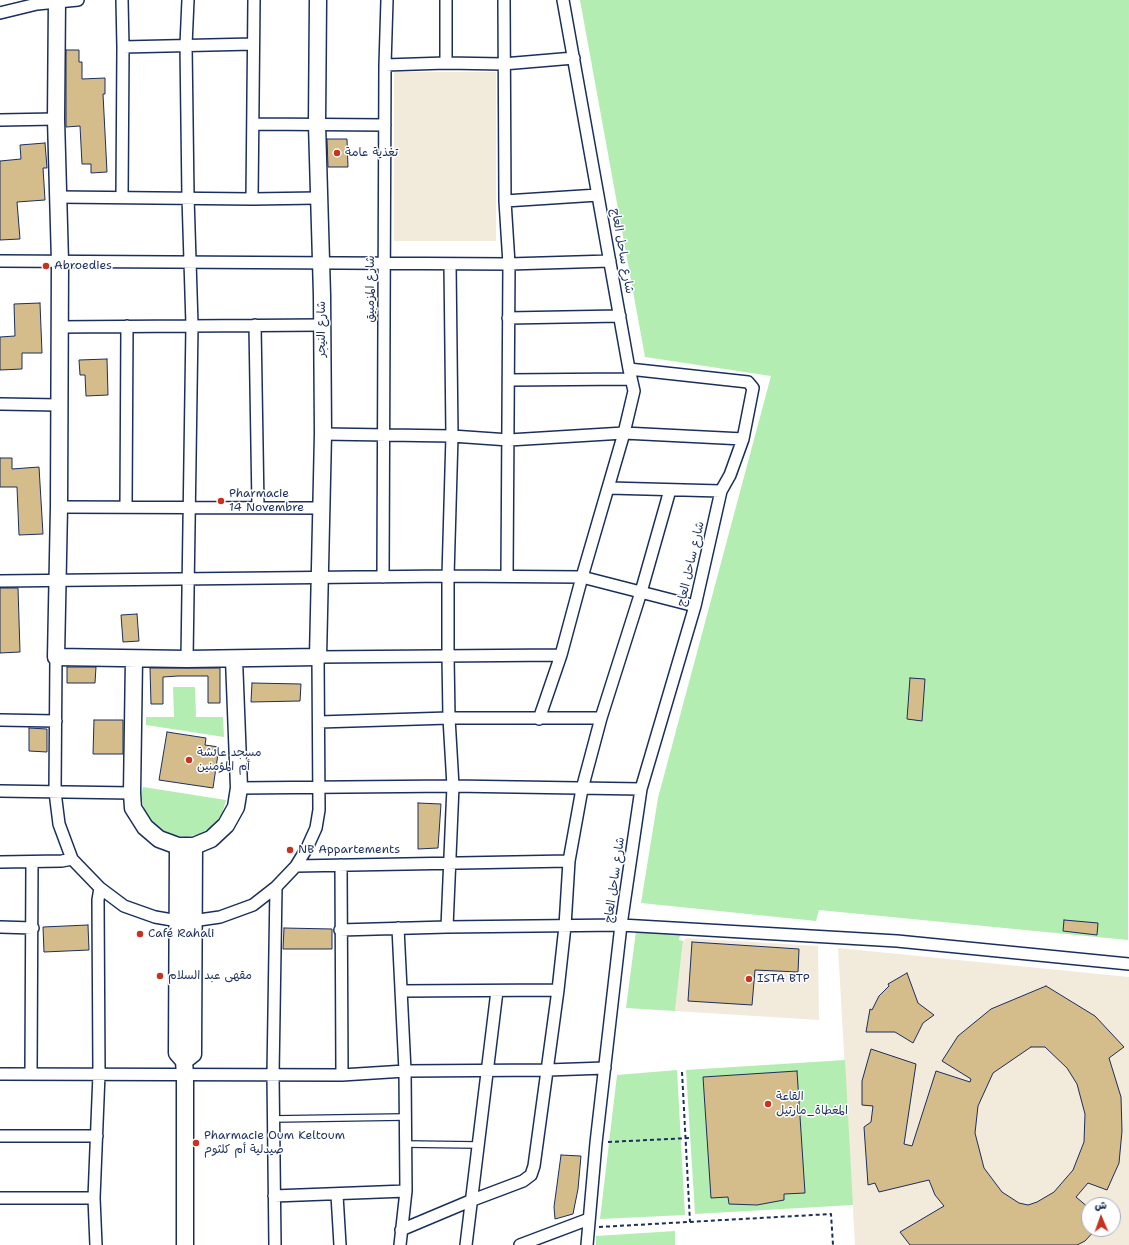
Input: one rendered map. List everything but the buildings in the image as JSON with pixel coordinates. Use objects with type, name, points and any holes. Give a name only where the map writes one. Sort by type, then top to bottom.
[{"type":"street","points":[[0,13],[37,4],[78,0]]},
{"type":"street","points":[[122,0],[122,197]]},
{"type":"street","points":[[187,659],[192,325],[188,197],[186,46],[188,0]]},
{"type":"street","points":[[252,199],[254,124],[254,0]]},
{"type":"street","name":"شارع النيجر","points":[[318,0],[317,124],[321,263],[323,434],[318,658]]},
{"type":"street","name":"شارع المزمبيق","points":[[383,577],[385,65],[387,0]]},
{"type":"street","points":[[446,0],[446,63]]},
{"type":"street","points":[[504,0],[505,201],[509,264],[507,576]]},
{"type":"street","name":"شارع ساحل العاج","points":[[563,0],[630,374],[748,382],[754,388],[743,439],[730,475],[721,491],[695,606],[641,789],[621,926],[596,1143],[587,1245]]},
{"type":"street","points":[[57,1],[56,119],[60,262],[58,327],[59,507],[56,579],[55,792],[58,824],[72,859],[100,888],[124,906],[155,917],[185,921],[220,917],[253,905],[276,887],[296,866],[307,848],[316,828],[319,810],[318,658]]},
{"type":"street","points":[[123,47],[253,44]]},
{"type":"street","points":[[385,65],[446,63],[504,64],[574,58]]},
{"type":"street","points":[[0,120],[56,119]]},
{"type":"street","points":[[254,124],[385,124]]},
{"type":"street","points":[[505,201],[598,195]]},
{"type":"street","points":[[58,197],[188,197],[252,199],[318,198]]},
{"type":"street","points":[[0,261],[450,264],[610,262]]},
{"type":"street","points":[[447,927],[452,786],[448,656],[448,576],[452,436],[450,264]]},
{"type":"street","points":[[508,318],[620,316]]},
{"type":"street","points":[[58,327],[321,325]]},
{"type":"street","points":[[126,326],[126,507]]},
{"type":"street","points":[[255,326],[258,506]]},
{"type":"street","points":[[509,380],[630,374],[634,391],[609,488],[561,655],[539,719]]},
{"type":"street","points":[[0,404],[59,405]]},
{"type":"street","points":[[323,434],[452,436],[509,440],[624,433],[743,439]]},
{"type":"street","points":[[609,488],[721,491]]},
{"type":"street","points":[[401,1230],[523,1181],[530,1175],[534,1166],[558,990],[565,926],[569,861],[582,789],[670,490]]},
{"type":"street","points":[[59,507],[258,506],[322,508]]},
{"type":"street","points":[[0,580],[448,576],[582,578],[695,606]]},
{"type":"street","points":[[56,657],[234,659],[561,655]]},
{"type":"street","points":[[134,659],[133,808],[145,827],[159,839],[186,846],[211,839],[226,825],[236,807],[239,788],[234,659]]},
{"type":"street","points":[[319,722],[449,718],[602,718]]},
{"type":"street","points":[[0,720],[56,721]]},
{"type":"street","points":[[239,788],[452,786],[641,789]]},
{"type":"street","points":[[0,791],[132,793]]},
{"type":"street","points":[[185,1245],[185,1068],[177,1053],[185,921],[186,846]]},
{"type":"street","points":[[0,862],[62,861],[72,859]]},
{"type":"street","points":[[296,866],[569,861]]},
{"type":"street","points":[[31,1074],[33,928],[32,862]]},
{"type":"street","points":[[341,865],[340,930],[342,1075]]},
{"type":"street","points":[[275,1245],[273,1075],[276,887]]},
{"type":"street","points":[[96,1245],[94,1198],[99,1074],[98,900],[100,888]]},
{"type":"street","points":[[340,930],[447,927],[621,926],[897,941],[1129,964]]},
{"type":"street","points":[[0,927],[33,928]]},
{"type":"street","points":[[398,928],[405,1071],[404,1116],[406,1191],[400,1245]]},
{"type":"street","points":[[400,991],[558,990]]},
{"type":"street","points":[[466,1245],[470,1201],[497,991]]},
{"type":"street","points":[[0,1074],[99,1074],[185,1068],[273,1075],[342,1075],[405,1071],[605,1068]]},
{"type":"street","points":[[0,1136],[97,1136]]},
{"type":"street","points":[[274,1196],[406,1191]]},
{"type":"street","points":[[337,1194],[340,1245]]},
{"type":"street","points":[[0,1198],[94,1198]]},
{"type":"street","points":[[520,1245],[588,1223]]},
{"type":"lane","points":[[273,1120],[404,1116]]},
{"type":"lane","points":[[405,1144],[477,1145]]},
{"type":"path","points":[[682,1072],[690,1222]]},
{"type":"path","points":[[596,1143],[690,1138]]},
{"type":"path","points":[[588,1223],[690,1222],[831,1214],[833,1245]]},
{"type":"shaded area","points":[[394,72],[496,72],[496,241],[394,241]]},
{"type":"shaded area","name":"ISTA BTP","points":[[687,938],[818,946],[819,1020],[675,1011],[683,941]]},
{"type":"shaded area","points":[[838,948],[1129,977],[1129,1245],[855,1245]]},
{"type":"green space","points":[[580,0],[1129,0],[1128,940],[819,910],[816,921],[641,903],[658,798],[771,376],[645,357]]},
{"type":"green space","points":[[173,687],[195,687],[196,717],[223,717],[224,737],[146,725],[146,717],[174,717]]},
{"type":"green space","points":[[143,787],[226,800],[222,814],[213,826],[200,834],[186,837],[172,835],[160,829],[150,820],[144,809],[141,795]]},
{"type":"green space","points":[[636,931],[680,935],[679,940],[683,941],[675,1011],[626,1008]]},
{"type":"green space","name":"القاعة المغطاة_مارتيل","points":[[845,1060],[853,1205],[695,1214],[686,1070]]},
{"type":"green space","points":[[677,1070],[685,1215],[600,1219],[617,1075]]},
{"type":"green space","points":[[675,1231],[675,1245],[596,1245],[596,1236]]},
{"type":"place","name":"تغذية عامة","points":[[337,153]]},
{"type":"place","name":"Abroedies","points":[[46,266]]},
{"type":"place","name":"Pharmacie 14 Novembre","points":[[221,501]]},
{"type":"place","name":"مسجد عائشة أم المؤمنين","points":[[189,760]]},
{"type":"place","name":"NB Appartements","points":[[290,850]]},
{"type":"place","name":"Café Rahali","points":[[140,934]]},
{"type":"place","name":"مقهى عبد السلام","points":[[160,976]]},
{"type":"place","name":"ISTA BTP","points":[[749,979]]},
{"type":"place","name":"القاعة المغطاة_مارتيل","points":[[768,1104]]},
{"type":"place","name":"Pharmacie Oum Keltoum صيدلية أم كلثوم","points":[[196,1143]]}]
